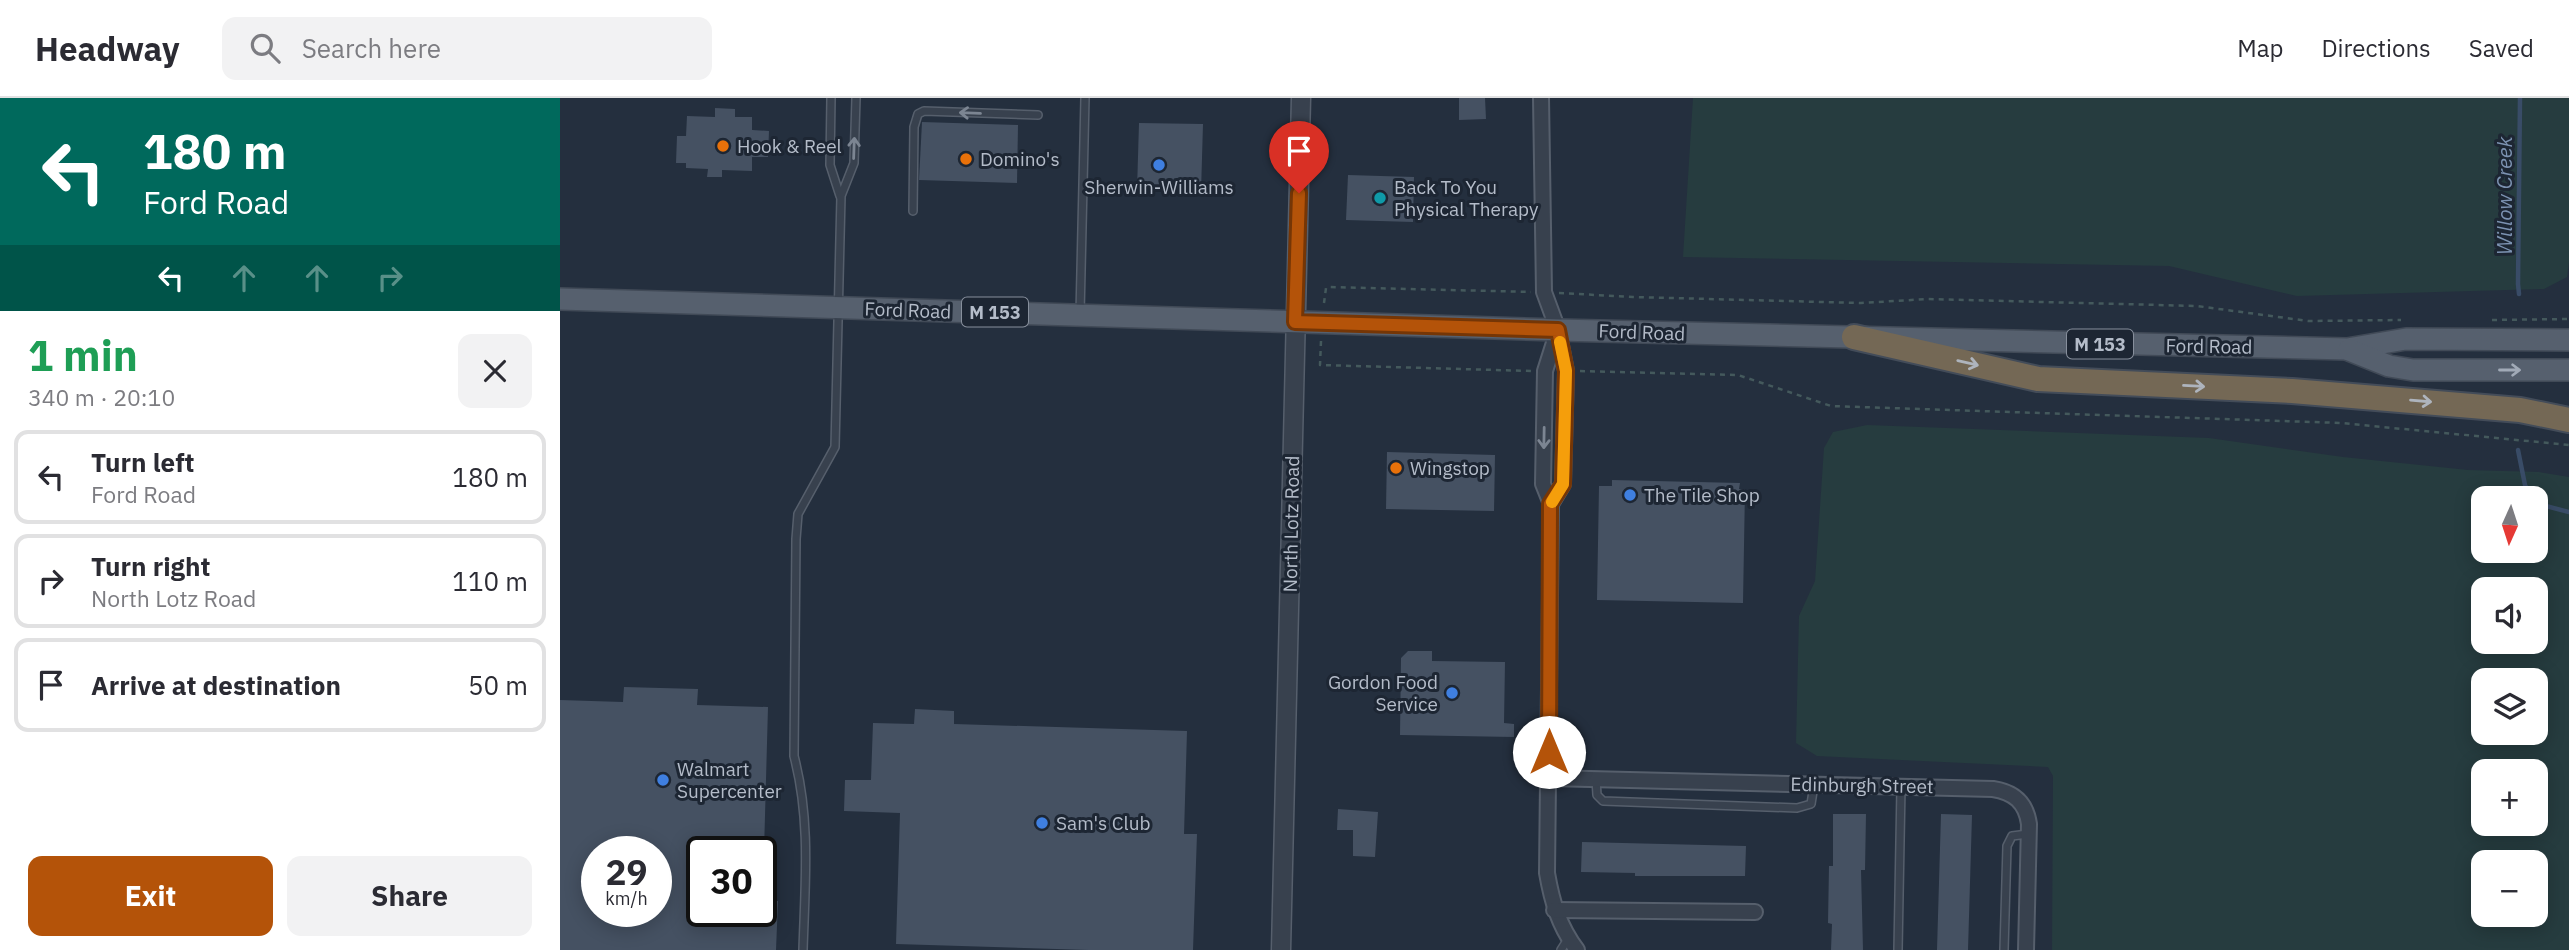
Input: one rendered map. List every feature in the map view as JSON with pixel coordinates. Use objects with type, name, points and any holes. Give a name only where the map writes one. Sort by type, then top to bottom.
[{"type":"highway","points":[[1854,337],[2038,379],[2292,391],[2520,410],[2569,420]]},
{"type":"main road","name":"Ford Road","points":[[560,299],[1558,330],[2347,349],[2406,339],[2569,340]]},
{"type":"main road","name":"Ford Road","points":[[2347,349],[2389,366],[2413,370],[2569,370]]},
{"type":"street","name":"North Lotz Road","points":[[1281,950],[1301,98]]},
{"type":"street","points":[[1541,98],[1544,292],[1558,330],[1566,371],[1563,484],[1550,504]]},
{"type":"street","points":[[1558,330],[1545,371],[1542,484],[1550,504],[1547,873],[1555,910],[1569,946]]},
{"type":"street","name":"Edinburgh Street","points":[[1549,778],[2006,791],[2018,798],[2025,809],[2029,834],[2026,950]]},
{"type":"street","points":[[1555,910],[1755,912]]},
{"type":"lane","points":[[831,98],[830,165],[841,197]]},
{"type":"lane","points":[[803,950],[806,823],[803,789],[794,755],[796,539],[798,514],[835,447],[841,197],[853,163],[856,98]]},
{"type":"lane","points":[[1080,315],[1085,98]]},
{"type":"lane","points":[[913,211],[915,127],[918,114],[924,111],[1038,115]]},
{"type":"lane","points":[[1596,779],[1597,796],[1603,801],[1797,808],[1811,803],[1814,784]]},
{"type":"lane","points":[[1898,950],[1901,786]]},
{"type":"lane","points":[[2004,950],[2007,846],[2012,836],[2029,834]]},
{"type":"green space","points":[[1693,98],[2569,98],[2567,277],[2544,289],[2297,296],[2169,266],[1683,257]]},
{"type":"green space","points":[[1867,425],[2209,438],[2343,457],[2468,470],[2539,472],[2569,477],[2569,950],[2052,950],[2053,776],[2048,767],[1817,756],[1796,743],[1799,616],[1815,581],[1824,448],[1833,432]]},
{"type":"building","points":[[1459,98],[1485,98],[1486,119],[1459,120]]},
{"type":"building","name":"Hook & Reel","points":[[715,108],[735,109],[735,117],[752,117],[752,130],[769,131],[768,157],[752,157],[752,171],[722,170],[722,177],[707,177],[708,169],[686,168],[686,163],[676,163],[677,136],[686,136],[687,116],[715,117]]},
{"type":"building","points":[[922,122],[1018,125],[1017,183],[919,180]]},
{"type":"building","points":[[1139,123],[1203,124],[1201,192],[1137,190]]},
{"type":"building","name":"Back To You Physical Therapy","points":[[1348,175],[1414,177],[1413,222],[1346,220]]},
{"type":"building","points":[[1387,452],[1495,455],[1494,511],[1386,509]]},
{"type":"building","points":[[1612,480],[1740,483],[1739,489],[1745,489],[1743,603],[1597,600],[1599,486],[1612,486]]},
{"type":"building","name":"Gordon Food Service","points":[[1408,651],[1432,651],[1432,661],[1505,662],[1504,723],[1514,724],[1514,737],[1400,735],[1401,658]]},
{"type":"building","name":"Walmart Supercenter","points":[[624,687],[698,689],[697,705],[768,707],[764,836],[686,836],[686,927],[777,927],[776,950],[560,950],[560,700],[623,702]]},
{"type":"building","name":"Sam's Club","points":[[915,709],[954,711],[954,724],[1187,731],[1184,834],[1197,834],[1193,950],[1088,950],[896,944],[900,813],[844,811],[845,780],[871,780],[873,723],[914,724]]},
{"type":"building","points":[[1338,809],[1378,812],[1375,857],[1353,856],[1353,830],[1337,830]]},
{"type":"building","points":[[1833,814],[1866,814],[1865,870],[1861,870],[1863,950],[1831,950],[1832,924],[1828,923],[1829,866],[1833,866]]},
{"type":"building","points":[[1941,814],[1972,815],[1968,950],[1937,950]]},
{"type":"building","points":[[1582,842],[1746,846],[1745,876],[1635,876],[1635,873],[1581,872]]},
{"type":"waterway","name":"Willow Creek","points":[[2519,294],[2520,98]]},
{"type":"waterway","name":"Willow Creek","points":[[2518,450],[2526,486]]},
{"type":"waterway","name":"Willow Creek","points":[[2548,507],[2569,512]]},
{"type":"slow traffic","points":[[1552,502],[1563,484],[1566,371],[1560,342]]},
{"type":"place","name":"Hook & Reel","points":[[723,146]]},
{"type":"place","name":"Domino's","points":[[966,159]]},
{"type":"place","name":"Sherwin-Williams","points":[[1159,165]]},
{"type":"place","name":"Back To You Physical Therapy","points":[[1380,198]]},
{"type":"place","name":"Wingstop","points":[[1396,468]]},
{"type":"place","name":"The Tile Shop","points":[[1630,495]]},
{"type":"place","name":"Gordon Food Service","points":[[1452,693]]},
{"type":"place","name":"Walmart Supercenter","points":[[663,780]]},
{"type":"place","name":"Sam's Club","points":[[1042,823]]},
{"type":"route","points":[[1299,193],[1295,322],[1558,330],[1566,371],[1563,484],[1550,504],[1549,752]]}]
